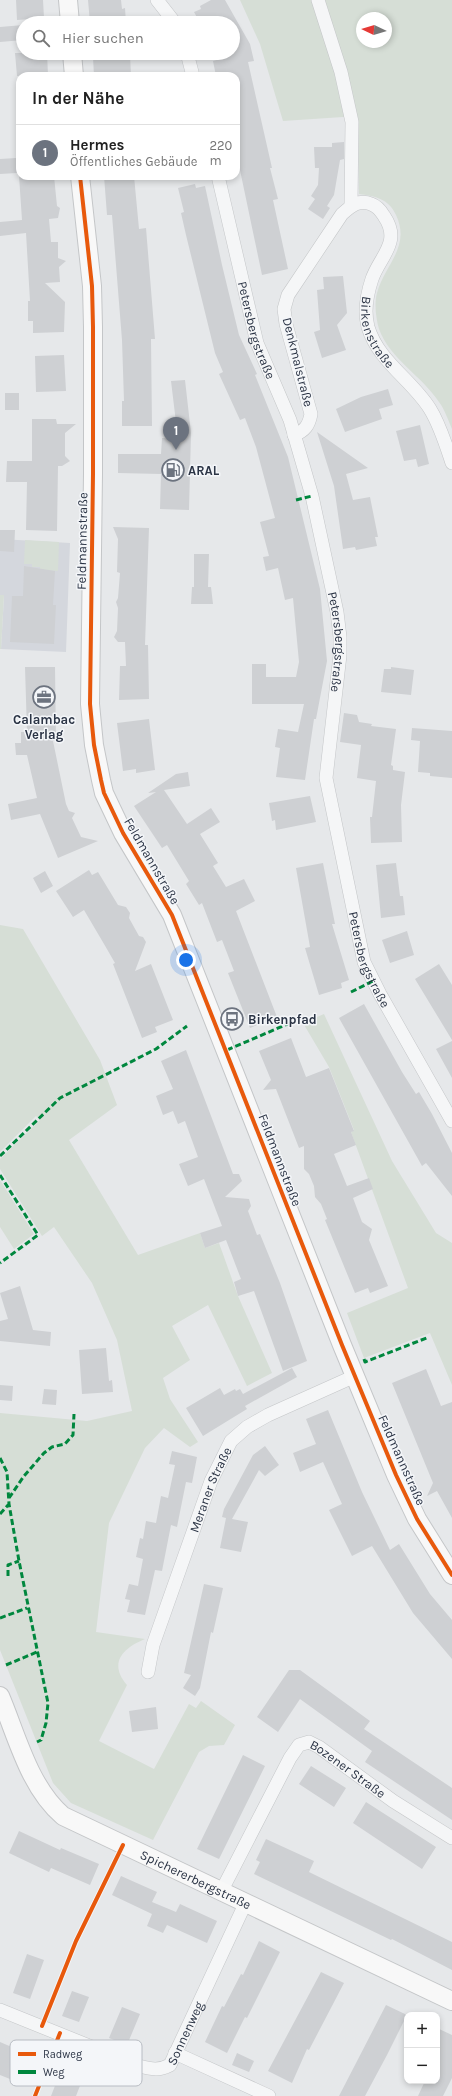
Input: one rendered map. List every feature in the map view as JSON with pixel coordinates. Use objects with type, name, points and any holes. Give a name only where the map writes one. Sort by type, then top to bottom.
[{"type":"street","points":[[68,0],[69,16]]},
{"type":"street","points":[[157,0],[170,16]]},
{"type":"street","points":[[318,0],[341,72],[352,122],[357,203]]},
{"type":"street","points":[[73,60],[74,72]]},
{"type":"street","points":[[188,60],[192,72]]},
{"type":"street","name":"Feldmannstraße","points":[[80,180],[92,286],[93,474],[90,704],[96,764],[104,793],[123,833],[172,915],[355,1376],[416,1516],[452,1575]]},
{"type":"street","name":"Petersbergstraße","points":[[219,180],[257,343],[294,435],[312,496],[337,612],[340,637],[339,660],[326,778],[364,962],[380,994],[452,1121]]},
{"type":"street","name":"Denkmalstraße","points":[[294,435],[303,431],[309,422],[311,414],[286,324],[284,308],[288,295],[342,214],[357,203]]},
{"type":"street","name":"Birkenstraße","points":[[357,203],[372,204],[380,210],[390,226],[391,237],[387,250],[372,277],[367,292],[368,326],[381,353],[407,379],[430,410],[452,462]]},
{"type":"street","name":"Meraner Straße","points":[[148,1672],[153,1645],[211,1480],[231,1441],[247,1426],[355,1376]]},
{"type":"street","name":"Spichererbergstraße","points":[[0,1696],[39,1788],[53,1808],[73,1822],[222,1890],[452,2001]]},
{"type":"street","name":"Bozener Straße","points":[[222,1890],[290,1758],[299,1745],[309,1742],[319,1747],[393,1801],[452,1838]]},
{"type":"street","name":"Sonnenweg","points":[[142,2067],[153,2070],[162,2069],[170,2065],[246,1902]]},
{"type":"street","name":"Sonnenweg","points":[[0,2010],[75,2040]]},
{"type":"street","points":[[175,2053],[269,2096]]},
{"type":"shaded area","points":[[240,0],[452,0],[452,429],[439,402],[424,384],[398,358],[384,340],[379,329],[376,311],[376,297],[399,246],[400,226],[390,205],[376,197],[359,194],[358,116],[283,121],[260,44]]},
{"type":"shaded area","points":[[0,539],[70,543],[66,652],[1,649],[4,596],[0,595]]},
{"type":"shaded area","points":[[25,540],[59,542],[58,571],[40,570],[40,567],[32,567],[32,564],[24,564]]},
{"type":"shaded area","points":[[0,595],[4,595],[1,649],[0,649]]},
{"type":"shaded area","points":[[0,925],[23,929],[100,1060],[117,1105],[69,1140],[138,1255],[200,1233],[205,1248],[219,1243],[238,1296],[272,1373],[247,1386],[208,1305],[172,1326],[190,1360],[163,1378],[170,1399],[198,1442],[190,1447],[164,1428],[145,1448],[109,1523],[96,1632],[145,1639],[130,1647],[121,1657],[119,1670],[121,1677],[127,1685],[99,1741],[154,1769],[189,1704],[196,1708],[201,1701],[235,1725],[224,1745],[209,1746],[199,1752],[153,1840],[71,1803],[53,1783],[0,1650],[0,1413],[87,1421],[132,1411],[117,1340],[92,1283],[54,1227],[42,1236],[0,1169],[0,1159],[40,1120],[36,1116],[0,1152]]},
{"type":"shaded area","points":[[324,1014],[392,1161],[436,1233],[452,1243],[452,1385],[430,1333],[364,1358],[347,1313],[408,1288],[351,1132],[354,1130],[329,1067],[303,1023]]},
{"type":"shaded area","points":[[0,1180],[34,1234],[14,1249],[0,1227]]},
{"type":"building","points":[[16,0],[43,0],[44,16],[17,16]]},
{"type":"building","points":[[88,0],[121,0],[122,9],[125,8],[126,16],[89,16]]},
{"type":"building","points":[[211,0],[225,0],[234,16],[196,16],[194,12],[201,9],[200,6]]},
{"type":"building","points":[[16,26],[16,41],[0,42],[0,27]]},
{"type":"building","points":[[240,26],[250,44],[254,61],[248,62],[278,199],[273,200],[288,269],[262,275],[240,170],[240,72],[215,72],[213,61],[240,60]]},
{"type":"building","points":[[15,53],[16,60],[47,60],[48,72],[17,72]]},
{"type":"building","points":[[93,60],[130,60],[131,72],[94,72]]},
{"type":"building","points":[[344,142],[344,159],[340,160],[334,195],[327,206],[330,208],[323,219],[308,209],[315,199],[311,196],[318,185],[319,168],[315,168],[314,147],[332,147],[332,143]]},
{"type":"building","points":[[16,158],[16,173],[0,174],[0,159]]},
{"type":"building","points":[[19,180],[54,180],[57,206],[60,208],[58,218],[49,219],[51,242],[58,242],[58,258],[66,261],[59,267],[60,282],[45,283],[65,302],[64,332],[33,333],[33,321],[28,321],[28,301],[30,301],[26,233],[0,236],[0,222],[22,220]]},
{"type":"building","points":[[104,180],[134,180],[139,229],[146,228],[155,339],[151,339],[152,426],[122,426],[122,401],[124,401],[122,340],[112,215],[107,215]]},
{"type":"building","points":[[195,184],[196,188],[205,186],[239,335],[257,374],[255,375],[288,457],[320,589],[327,661],[316,719],[314,719],[305,780],[276,777],[280,748],[275,747],[278,729],[298,732],[304,704],[252,704],[252,664],[266,664],[266,677],[296,677],[299,662],[293,598],[285,600],[278,568],[266,571],[263,557],[269,556],[260,522],[275,518],[256,447],[245,418],[240,420],[219,374],[223,372],[215,353],[186,235],[181,213],[184,212],[178,188]]},
{"type":"building","points":[[343,276],[347,313],[337,325],[346,350],[322,358],[314,332],[320,330],[317,290],[324,289],[323,277]]},
{"type":"building","points":[[64,355],[66,391],[36,392],[35,356]]},
{"type":"building","points":[[185,380],[191,433],[189,510],[160,509],[161,474],[118,473],[118,454],[161,454],[162,438],[178,439],[171,381]]},
{"type":"building","points":[[388,389],[393,405],[379,409],[382,419],[345,432],[336,409],[361,397]]},
{"type":"building","points":[[5,393],[19,393],[19,410],[5,410]]},
{"type":"building","points":[[32,419],[56,419],[57,424],[76,424],[65,433],[65,456],[70,461],[62,466],[58,466],[57,531],[26,530],[27,482],[6,482],[7,461],[32,461]]},
{"type":"building","points":[[420,425],[429,464],[418,467],[416,459],[404,461],[396,431]]},
{"type":"building","points":[[317,432],[368,468],[346,474],[353,500],[370,497],[378,537],[375,537],[377,546],[356,550],[355,547],[343,549],[334,486]]},
{"type":"building","points":[[113,527],[149,528],[145,645],[148,645],[149,699],[119,700],[120,666],[126,666],[125,642],[118,642],[114,637],[117,631],[118,608],[116,602],[118,598],[120,573],[117,572],[118,539]]},
{"type":"building","points":[[0,530],[15,530],[14,552],[0,551]]},
{"type":"building","points":[[194,554],[209,554],[208,587],[211,587],[213,604],[191,604],[192,587],[194,587]]},
{"type":"building","points":[[24,566],[55,571],[53,605],[56,605],[54,644],[10,642],[12,596],[23,596]]},
{"type":"building","points":[[25,667],[55,667],[56,741],[53,741],[66,804],[69,811],[75,813],[72,818],[81,837],[98,841],[58,858],[40,814],[11,820],[8,804],[37,798],[27,755],[16,755],[15,743],[21,743],[21,732],[27,732]]},
{"type":"building","points":[[391,667],[414,670],[411,695],[381,692],[384,669],[391,669]]},
{"type":"building","points":[[344,713],[357,715],[359,722],[372,724],[371,726],[396,729],[391,765],[393,766],[393,770],[405,772],[401,805],[402,842],[371,843],[370,817],[372,817],[376,781],[357,778],[361,745],[340,742]]},
{"type":"building","points":[[149,719],[155,770],[136,773],[136,769],[123,771],[117,723]]},
{"type":"building","points":[[412,728],[452,731],[452,778],[430,776],[430,773],[418,772],[420,741],[411,740]]},
{"type":"building","points":[[188,772],[190,786],[164,790],[187,824],[211,808],[220,822],[200,834],[218,863],[213,866],[226,887],[244,879],[255,901],[236,911],[277,1017],[250,1028],[228,973],[234,971],[222,940],[217,942],[202,903],[199,905],[186,884],[189,881],[167,845],[162,848],[134,806],[156,792],[148,793],[176,774]]},
{"type":"building","points":[[310,796],[316,822],[276,830],[275,820],[272,821],[269,803]]},
{"type":"building","points":[[323,863],[335,924],[332,924],[349,980],[341,983],[342,988],[319,995],[305,948],[310,947],[296,868]]},
{"type":"building","points":[[396,863],[400,896],[403,896],[405,915],[381,918],[376,865]]},
{"type":"building","points":[[89,870],[92,875],[98,872],[118,905],[126,907],[130,913],[129,918],[139,936],[143,937],[146,942],[135,971],[151,964],[173,1020],[155,1027],[157,1032],[142,1038],[113,964],[115,963],[104,944],[84,910],[73,917],[56,891]]},
{"type":"building","points":[[45,871],[53,886],[41,893],[33,878]]},
{"type":"building","points":[[407,931],[414,955],[390,963],[382,940]]},
{"type":"building","points":[[439,964],[452,985],[452,1040],[415,979]]},
{"type":"building","points":[[364,1004],[402,1072],[416,1094],[419,1092],[432,1114],[452,1153],[452,1196],[426,1163],[422,1166],[339,1018]]},
{"type":"building","points":[[291,1038],[306,1077],[329,1068],[354,1131],[351,1132],[356,1145],[334,1154],[347,1186],[369,1178],[373,1189],[353,1198],[362,1222],[372,1229],[369,1240],[388,1286],[370,1293],[368,1288],[355,1293],[325,1220],[327,1219],[321,1204],[315,1197],[314,1186],[309,1174],[304,1169],[304,1146],[299,1148],[276,1089],[263,1090],[271,1080],[259,1051]]},
{"type":"building","points":[[452,1041],[452,1078],[436,1049]]},
{"type":"building","points":[[186,1050],[233,1174],[239,1174],[242,1181],[225,1197],[249,1199],[251,1206],[248,1211],[257,1235],[260,1234],[280,1283],[307,1361],[283,1371],[254,1291],[238,1296],[234,1282],[241,1279],[226,1240],[205,1248],[200,1233],[222,1226],[204,1179],[188,1186],[179,1164],[198,1157],[185,1121],[178,1124],[173,1111],[163,1115],[156,1096],[173,1089],[161,1061]]},
{"type":"building","points":[[20,1286],[33,1330],[51,1332],[50,1346],[0,1341],[0,1321],[8,1319],[0,1293]]},
{"type":"building","points":[[106,1348],[109,1381],[112,1380],[113,1392],[82,1394],[79,1350]]},
{"type":"building","points":[[292,1368],[297,1377],[245,1406],[247,1409],[203,1436],[186,1408],[220,1388],[224,1395],[235,1389],[236,1391],[240,1389],[243,1394]]},
{"type":"building","points":[[426,1369],[441,1406],[452,1402],[452,1518],[437,1491],[427,1496],[433,1483],[392,1383]]},
{"type":"building","points":[[0,1385],[13,1386],[12,1401],[0,1400]]},
{"type":"building","points":[[44,1389],[57,1390],[56,1405],[42,1404]]},
{"type":"building","points":[[328,1410],[362,1492],[390,1550],[399,1544],[430,1594],[452,1620],[452,1659],[413,1613],[372,1546],[352,1556],[329,1510],[342,1504],[323,1462],[300,1472],[293,1453],[316,1444],[306,1419]]},
{"type":"building","points":[[265,1446],[279,1465],[265,1476],[259,1470],[232,1519],[248,1522],[241,1552],[220,1548],[226,1518],[222,1517],[224,1509],[253,1455]]},
{"type":"building","points":[[172,1451],[197,1457],[192,1483],[186,1482],[177,1527],[171,1525],[162,1571],[155,1570],[145,1615],[127,1612],[130,1600],[125,1599],[129,1584],[138,1586],[143,1559],[136,1557],[140,1538],[143,1539],[146,1521],[156,1523],[161,1496],[168,1498],[175,1465],[169,1464]]},
{"type":"building","points":[[204,1584],[223,1588],[213,1633],[211,1632],[200,1688],[195,1696],[183,1688],[191,1675],[184,1673]]},
{"type":"building","points":[[289,1670],[300,1670],[370,1721],[364,1729],[452,1788],[452,1820],[365,1762],[372,1751],[300,1699],[278,1732],[257,1717]]},
{"type":"building","points":[[156,1707],[158,1729],[132,1732],[129,1711]]},
{"type":"building","points":[[243,1755],[265,1766],[219,1859],[197,1849]]},
{"type":"building","points":[[311,1766],[346,1788],[334,1807],[299,1784]]},
{"type":"building","points":[[366,1802],[436,1847],[422,1869],[353,1823]]},
{"type":"building","points":[[19,1831],[60,1850],[61,1848],[99,1864],[90,1885],[51,1868],[49,1872],[9,1853]]},
{"type":"building","points":[[266,1839],[314,1861],[309,1872],[452,1942],[452,1970],[392,1939],[391,1940],[254,1874],[260,1862],[256,1860]]},
{"type":"building","points":[[121,1876],[157,1892],[152,1902],[176,1912],[180,1904],[217,1921],[207,1943],[167,1925],[163,1933],[147,1926],[152,1914],[112,1895]]},
{"type":"building","points":[[259,1941],[280,1952],[247,2018],[245,2017],[227,2053],[205,2042],[222,2006],[224,2007],[241,1974],[243,1975]]},
{"type":"building","points":[[27,1954],[44,1960],[30,1999],[13,1993]]},
{"type":"building","points":[[321,1972],[344,1983],[309,2050],[307,2049],[292,2083],[268,2071]]},
{"type":"building","points":[[72,1991],[89,1997],[79,2022],[62,2016]]},
{"type":"building","points":[[386,2005],[404,2014],[404,2021],[365,2096],[339,2096]]},
{"type":"building","points":[[122,2007],[140,2014],[129,2040],[114,2040],[109,2038]]},
{"type":"building","points":[[440,2029],[452,2035],[452,2078],[443,2096],[418,2096],[424,2084],[440,2084]]},
{"type":"building","points":[[0,2042],[10,2046],[10,2079],[0,2075]]},
{"type":"building","points":[[237,2053],[254,2061],[249,2072],[232,2065]]},
{"type":"building","points":[[55,2086],[80,2086],[76,2096],[51,2096]]},
{"type":"marked path","points":[[296,500],[312,496]]},
{"type":"marked path","points":[[351,992],[373,981]]},
{"type":"marked path","points":[[227,1050],[290,1023]]},
{"type":"marked path","points":[[0,1156],[60,1098],[156,1049],[187,1026]]},
{"type":"marked path","points":[[0,1175],[38,1235],[0,1263]]},
{"type":"marked path","points":[[364,1359],[365,1362],[429,1337]]},
{"type":"marked path","points":[[9,1498],[24,1476],[44,1453],[52,1447],[65,1444],[73,1435],[74,1414]]},
{"type":"marked path","points":[[0,1458],[7,1472],[9,1504],[19,1561],[48,1703],[46,1723],[41,1740],[37,1742]]},
{"type":"marked path","points":[[0,1514],[9,1504]]},
{"type":"marked path","points":[[8,1576],[8,1565],[19,1561]]},
{"type":"marked path","points":[[0,1618],[27,1608]]},
{"type":"marked path","points":[[6,1665],[37,1652]]},
{"type":"cycle path","points":[[80,180],[92,286],[93,327],[90,704],[94,745],[104,793],[123,833],[172,915],[342,1345],[396,1475],[417,1519],[452,1575]]},
{"type":"cycle path","points":[[42,2026],[76,1941],[123,1845]]},
{"type":"cycle path","points":[[57,2040],[60,2033]]},
{"type":"cycle path","points":[[35,2096],[39,2086]]},
{"type":"place","name":"Hermes","points":[[176,450]]},
{"type":"place","name":"ARAL","points":[[173,470]]},
{"type":"place","name":"Calambac Verlag","points":[[44,697]]},
{"type":"place","name":"Birkenpfad","points":[[232,1019]]}]
